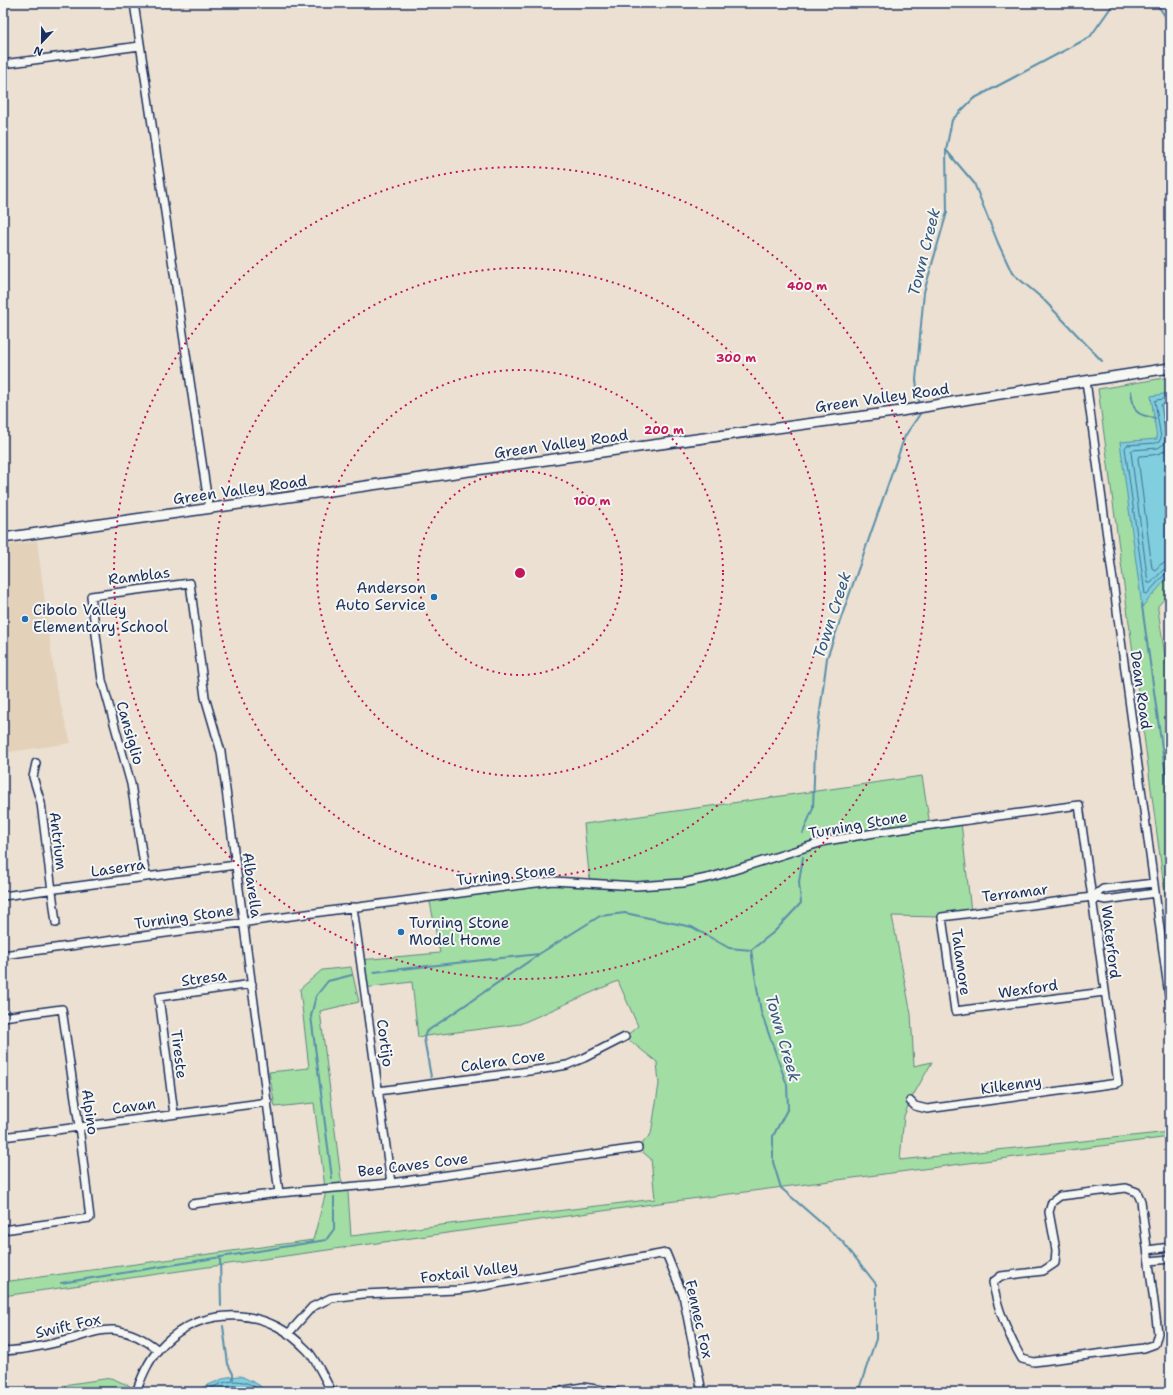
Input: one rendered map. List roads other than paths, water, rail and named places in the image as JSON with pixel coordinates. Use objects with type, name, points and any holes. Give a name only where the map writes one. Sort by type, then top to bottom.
[{"type":"street","points":[[134,3],[209,509]]},
{"type":"street","points":[[3,64],[140,46]]},
{"type":"street","name":"Green Valley Road","points":[[3,538],[742,432],[901,411],[1170,368]]},
{"type":"street","name":"Dean Road","points":[[1086,381],[1170,1003]]},
{"type":"street","name":"Ramblas","points":[[91,596],[190,583]]},
{"type":"street","name":"Albarella","points":[[190,583],[205,697],[221,752],[279,1193]]},
{"type":"street","name":"Cansiglio","points":[[91,596],[102,680],[131,784],[146,877]]},
{"type":"street","name":"Antrium","points":[[36,763],[33,777],[41,803],[56,923]]},
{"type":"street","name":"Turning Stone","points":[[3,955],[553,881],[636,886],[660,886],[683,883],[712,877],[826,841],[1079,805]]},
{"type":"street","name":"Waterford","points":[[1079,805],[1104,992],[1118,1083]]},
{"type":"street","name":"Laserra","points":[[3,896],[236,865]]},
{"type":"street","name":"Terramar","points":[[1092,897],[1103,889],[1154,883]]},
{"type":"street","name":"Terramar","points":[[942,917],[1092,897],[1106,900],[1155,893]]},
{"type":"street","name":"Cortijo","points":[[353,907],[391,1183]]},
{"type":"street","name":"Talamore","points":[[942,917],[955,1011]]},
{"type":"street","name":"Stresa","points":[[159,997],[252,984]]},
{"type":"street","name":"Wexford","points":[[955,1011],[1104,992]]},
{"type":"street","name":"Tireste","points":[[159,997],[174,1114]]},
{"type":"street","name":"Alpino","points":[[3,1017],[62,1009],[79,1126],[90,1218],[3,1230]]},
{"type":"street","name":"Calera Cove","points":[[378,1091],[567,1065],[625,1037]]},
{"type":"street","name":"Kilkenny","points":[[910,1101],[915,1106],[927,1110],[1118,1083]]},
{"type":"street","name":"Cavan","points":[[3,1137],[268,1102]]},
{"type":"street","name":"Bee Caves Cove","points":[[192,1204],[279,1193],[391,1183],[638,1148]]},
{"type":"street","points":[[1126,1188],[1137,1192],[1141,1201],[1149,1261],[1158,1333],[1155,1344],[1144,1348],[1034,1362],[1022,1359],[1016,1349],[995,1296],[992,1282],[1001,1276],[1043,1271],[1055,1263],[1056,1250],[1049,1212],[1052,1202],[1060,1196],[1126,1188]]},
{"type":"street","points":[[1148,1250],[1170,1248]]},
{"type":"street","name":"Foxtail Valley","points":[[288,1334],[312,1308],[331,1298],[363,1294],[456,1290],[666,1253]]},
{"type":"street","name":"Fennec Fox","points":[[666,1253],[683,1295],[702,1392]]},
{"type":"street","points":[[1149,1261],[1170,1259]]},
{"type":"street","points":[[136,1392],[143,1374],[158,1350],[172,1337],[187,1326],[205,1319],[237,1315],[257,1318],[279,1327],[288,1334],[308,1352],[332,1392]]},
{"type":"street","name":"Swift Fox","points":[[3,1351],[31,1348],[99,1330],[113,1330],[130,1333],[144,1340],[158,1350]]},
{"type":"street","points":[[553,1392],[583,1387],[616,1392]]},
{"type":"water","points":[[1170,393],[1170,575],[1142,607],[1120,442],[1157,439],[1151,396]]},
{"type":"water","points":[[241,1376],[259,1385],[266,1392],[200,1392],[201,1388],[227,1377]]},
{"type":"waterway","name":"Town Creek","points":[[919,401],[916,380],[924,292],[947,212],[946,150],[952,120],[973,99],[1090,37],[1114,3]]},
{"type":"waterway","points":[[1156,3],[1170,23]]},
{"type":"waterway","points":[[946,150],[974,183],[998,243],[1012,273],[1043,299],[1102,361]]},
{"type":"waterway","points":[[1131,391],[1134,408],[1136,411],[1148,417],[1155,418]]},
{"type":"waterway","name":"Town Creek","points":[[803,833],[813,808],[815,750],[827,658],[905,436],[920,414]]},
{"type":"waterway","points":[[1142,606],[1170,805]]},
{"type":"waterway","points":[[1163,752],[1170,751]]},
{"type":"waterway","name":"Town Creek","points":[[803,857],[799,882],[801,903],[774,932],[751,950],[761,1012],[787,1085],[788,1108],[773,1136],[773,1162],[781,1188],[843,1242],[876,1284],[876,1339],[858,1392]]},
{"type":"waterway","points":[[374,972],[539,954],[600,916],[625,913],[692,927],[729,948],[751,950]]},
{"type":"waterway","points":[[431,1077],[424,1038],[426,1032],[538,955]]},
{"type":"waterway","points":[[332,1178],[311,1016],[316,996],[328,981],[352,975]]},
{"type":"waterway","points":[[61,1283],[326,1240],[334,1229],[334,1197]]},
{"type":"waterway","points":[[220,1257],[221,1306]]},
{"type":"waterway","points":[[223,1326],[228,1364],[233,1374],[233,1379]]},
{"type":"place","name":"Anderson Auto Service","points":[[434,597]]},
{"type":"place","name":"Cibolo Valley Elementary School","points":[[25,619]]},
{"type":"place","name":"Turning Stone Model Home","points":[[401,932]]}]
